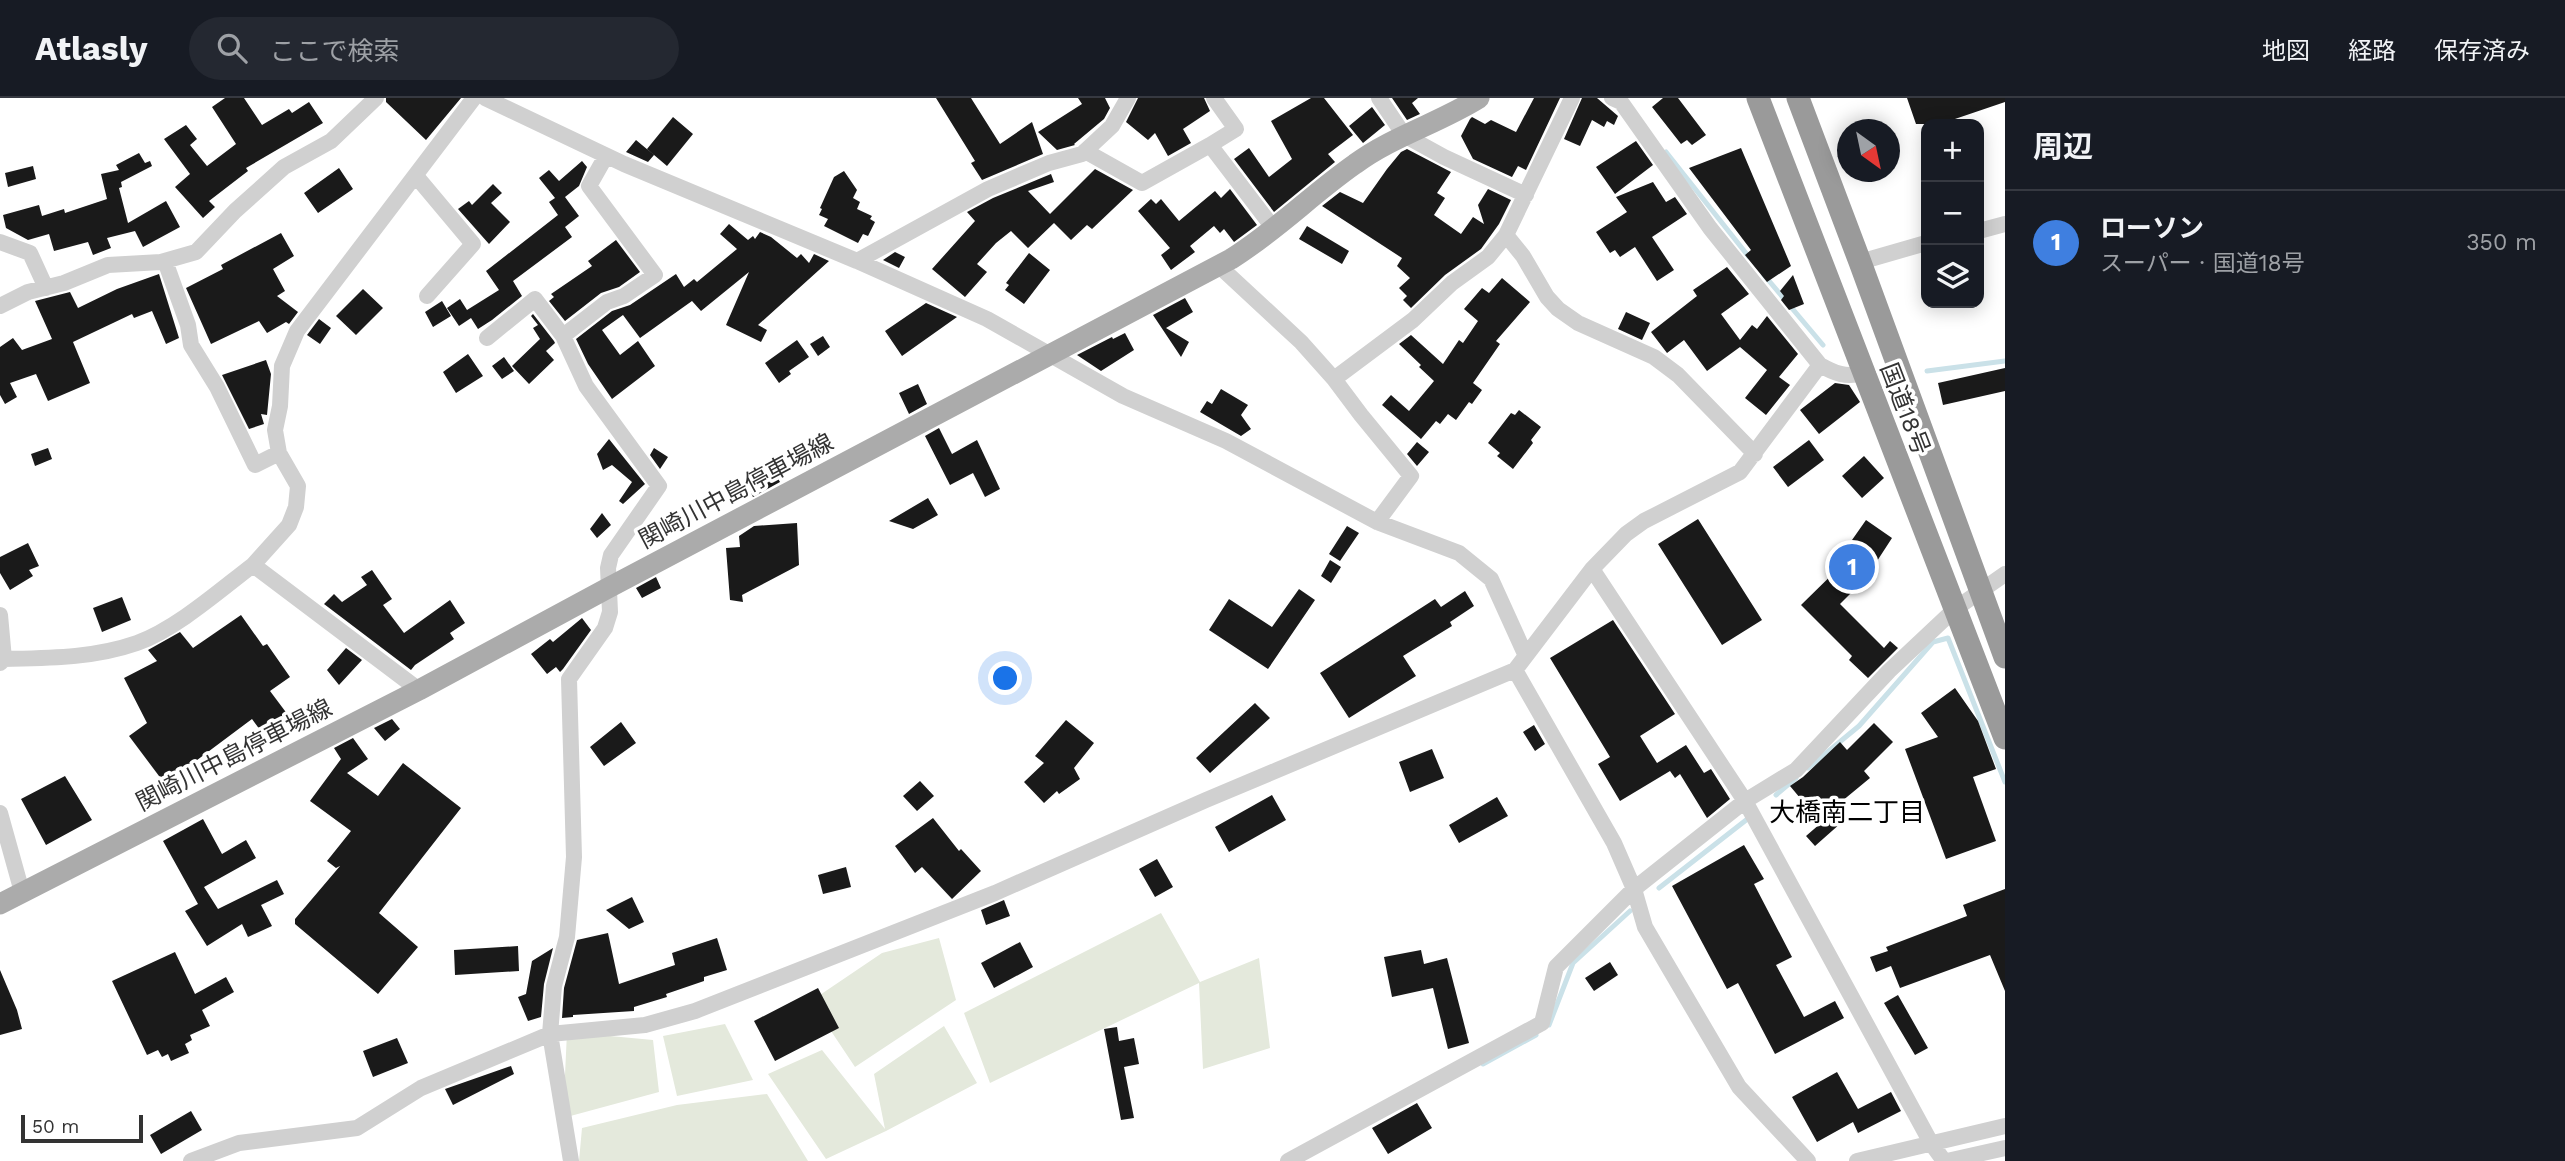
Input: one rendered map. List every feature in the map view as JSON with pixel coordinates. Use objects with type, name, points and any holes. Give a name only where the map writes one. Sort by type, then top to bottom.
[{"type":"highway","name":"国道18号","points":[[1758,98],[2005,738]]},
{"type":"highway","name":"国道18号","points":[[1798,98],[2005,657]]},
{"type":"main road","name":"関崎川中島停車場線","points":[[0,904],[419,690],[1218,265],[1262,240],[1357,162],[1479,98]]},
{"type":"street","points":[[0,306],[29,292],[64,283],[108,265],[165,261],[196,252],[235,211],[284,167],[331,141],[376,98]]},
{"type":"street","points":[[0,615],[2,661],[72,658],[140,642],[187,615],[253,565],[289,524],[296,507],[298,486],[279,453],[275,430],[282,366],[297,331],[474,98]]},
{"type":"street","points":[[485,98],[606,156],[857,261],[987,319],[1123,396],[1226,442],[1377,523],[1459,553],[1491,579],[1525,654]]},
{"type":"street","points":[[857,261],[988,189],[1085,151],[1112,126],[1128,98]]},
{"type":"street","points":[[1085,151],[1142,183],[1236,129],[1214,98]]},
{"type":"street","points":[[1379,98],[1404,135],[1526,195]]},
{"type":"street","points":[[1334,379],[1413,320],[1452,283],[1488,257],[1506,235],[1572,98]]},
{"type":"street","points":[[1612,98],[1620,102],[1710,228],[1820,365],[1850,376],[1863,373]]},
{"type":"street","points":[[1210,145],[1274,229]]},
{"type":"street","points":[[563,336],[607,302],[625,296],[654,275],[589,186],[606,156]]},
{"type":"street","points":[[416,176],[473,244],[427,296]]},
{"type":"street","points":[[1984,229],[2005,225]]},
{"type":"street","points":[[1506,235],[1523,256],[1547,297],[1558,309],[1578,323],[1654,357],[1678,375],[1755,454]]},
{"type":"street","points":[[0,242],[30,253],[47,288]]},
{"type":"street","points":[[1860,262],[1921,244]]},
{"type":"street","points":[[165,261],[188,325],[191,345],[217,387],[256,465],[279,453]]},
{"type":"street","points":[[1218,265],[1301,342],[1411,476],[1377,523]]},
{"type":"street","points":[[487,338],[535,299],[563,336],[586,386],[659,486],[611,555],[607,588],[610,612],[605,628],[569,679],[574,857],[567,937],[554,986],[550,1034],[570,1161]]},
{"type":"street","points":[[191,1161],[239,1143],[357,1128],[421,1088],[550,1034],[645,1025],[695,1011],[995,893],[1206,800],[1515,670],[1592,569],[1626,534],[1644,521],[1740,472],[1820,365]]},
{"type":"street","points":[[253,565],[419,690]]},
{"type":"street","points":[[1592,569],[1745,800],[1931,1143],[1946,1161],[2005,1148]]},
{"type":"street","points":[[1288,1161],[1542,1023],[1556,967],[1634,889],[1745,800],[1796,770],[1889,671],[1980,589],[2005,574]]},
{"type":"street","points":[[1515,670],[1614,844],[1634,889],[1645,927],[1740,1087],[1808,1161]]},
{"type":"street","points":[[0,813],[22,892]]},
{"type":"street","points":[[1857,1161],[2005,1126]]},
{"type":"shaded area","points":[[1161,913],[1200,982],[1259,958],[1270,1048],[1203,1069],[1199,983],[990,1083],[964,1013]]},
{"type":"shaded area","points":[[939,938],[956,1000],[855,1067],[811,1001],[882,953]]},
{"type":"shaded area","points":[[725,1024],[753,1080],[677,1096],[663,1036]]},
{"type":"shaded area","points":[[944,1026],[977,1083],[826,1159],[768,1074],[822,1050],[885,1129],[874,1074]]},
{"type":"shaded area","points":[[567,1032],[653,1040],[659,1092],[563,1118]]},
{"type":"shaded area","points":[[767,1094],[808,1161],[579,1161],[582,1128],[677,1105]]},
{"type":"building","points":[[225,98],[244,98],[262,125],[289,109],[292,113],[309,102],[323,123],[246,168],[248,171],[209,201],[215,207],[203,218],[175,187],[190,174],[164,139],[186,125],[197,139],[190,145],[207,166],[236,144],[212,107]]},
{"type":"building","points":[[386,98],[461,98],[426,140],[386,102]]},
{"type":"building","points":[[936,98],[971,98],[1000,144],[1032,122],[1043,154],[982,180],[971,163],[975,161]]},
{"type":"building","points":[[1078,98],[1105,98],[1110,108],[1104,119],[1075,145],[1057,150],[1038,132],[1082,104]]},
{"type":"building","points":[[1138,98],[1204,98],[1210,111],[1183,129],[1191,143],[1168,156],[1155,133],[1148,140],[1126,122]]},
{"type":"building","points":[[1311,98],[1324,98],[1353,135],[1328,154],[1335,162],[1274,212],[1234,159],[1249,148],[1269,177],[1292,159],[1271,121]]},
{"type":"building","points":[[1392,98],[1418,98],[1412,103],[1420,114],[1407,120]]},
{"type":"building","points":[[1534,98],[1560,98],[1526,170],[1518,166],[1512,177],[1473,159],[1461,136],[1472,117],[1485,124],[1491,120],[1516,132]]},
{"type":"building","points":[[1582,98],[1597,98],[1618,116],[1614,125],[1607,121],[1604,127],[1592,120],[1580,146],[1564,139]]},
{"type":"building","points":[[1663,98],[1678,98],[1706,135],[1692,145],[1687,140],[1681,144],[1652,107]]},
{"type":"building","points":[[1907,98],[2005,98],[2005,102],[1955,119],[1921,119],[1921,124],[1916,124]]},
{"type":"building","points":[[1372,107],[1385,125],[1363,143],[1349,126]]},
{"type":"building","points":[[673,117],[693,134],[667,166],[647,149]]},
{"type":"building","points":[[636,140],[654,155],[648,162],[626,152]]},
{"type":"building","points":[[1636,141],[1653,165],[1615,194],[1596,167]]},
{"type":"building","points":[[1741,148],[1791,266],[1767,282],[1745,255],[1751,250],[1689,168]]},
{"type":"building","points":[[1407,149],[1451,172],[1437,193],[1445,198],[1434,215],[1461,234],[1473,217],[1484,224],[1478,205],[1488,189],[1511,200],[1499,224],[1481,249],[1445,275],[1411,308],[1403,300],[1407,296],[1399,288],[1410,278],[1397,266],[1402,258],[1322,206],[1340,192],[1363,203],[1387,169],[1401,152]]},
{"type":"building","points":[[139,153],[145,163],[150,161],[152,166],[121,182],[122,187],[119,188],[128,223],[166,201],[180,227],[143,247],[135,231],[107,238],[111,248],[93,255],[88,242],[54,251],[49,234],[28,240],[6,228],[3,215],[39,205],[42,216],[64,209],[65,213],[107,199],[101,174],[119,170],[116,165]]},
{"type":"building","points":[[582,161],[587,167],[579,186],[565,197],[579,216],[565,227],[572,237],[513,281],[522,296],[492,320],[478,329],[471,318],[459,326],[447,308],[460,299],[467,310],[499,290],[486,271],[558,215],[549,202],[555,198],[539,178],[549,170],[559,181]]},
{"type":"building","points":[[33,166],[36,179],[8,187],[5,173]]},
{"type":"building","points":[[339,168],[353,189],[318,213],[304,193]]},
{"type":"building","points":[[1095,169],[1133,190],[1092,229],[1087,225],[1071,240],[1054,223],[1028,248],[1011,231],[977,264],[987,272],[965,297],[932,269],[975,221],[967,212],[1051,174],[1054,182],[1028,191],[1050,214]]},
{"type":"building","points":[[844,171],[857,190],[853,198],[860,202],[857,209],[872,216],[870,219],[875,222],[868,236],[863,234],[858,243],[824,226],[828,219],[819,215],[834,177]]},
{"type":"building","points":[[1653,182],[1666,202],[1675,197],[1687,214],[1652,237],[1674,270],[1657,281],[1635,247],[1620,257],[1615,250],[1610,253],[1596,232],[1627,212],[1616,197]]},
{"type":"building","points":[[493,184],[502,193],[491,203],[510,222],[489,244],[458,209],[469,201],[472,205]]},
{"type":"building","points":[[1230,189],[1257,225],[1234,242],[1224,229],[1220,233],[1214,226],[1190,246],[1195,252],[1171,270],[1161,255],[1170,248],[1138,211],[1151,199],[1156,204],[1161,199],[1179,221],[1215,191],[1221,198]]},
{"type":"building","points":[[729,224],[748,240],[753,236],[755,239],[760,232],[771,237],[797,258],[801,254],[809,263],[814,254],[829,261],[758,325],[767,330],[761,342],[726,325],[749,272],[701,311],[692,301],[640,338],[623,315],[602,330],[620,355],[638,341],[655,366],[612,399],[588,364],[576,339],[612,311],[630,305],[676,274],[684,287],[694,279],[697,282],[737,249],[720,234]]},
{"type":"building","points":[[1307,226],[1349,251],[1342,264],[1299,239]]},
{"type":"building","points":[[281,233],[294,256],[273,269],[285,291],[277,296],[298,312],[289,324],[286,322],[267,333],[259,321],[211,344],[186,288],[223,269],[221,265]]},
{"type":"building","points":[[616,240],[640,272],[619,287],[601,293],[565,321],[549,301],[554,297],[551,294],[592,266],[588,261]]},
{"type":"building","points":[[895,252],[905,257],[899,268],[883,260]]},
{"type":"building","points":[[1029,253],[1050,270],[1024,304],[1005,290],[1009,285],[1006,283]]},
{"type":"building","points":[[1727,267],[1749,294],[1721,314],[1740,340],[1752,325],[1757,329],[1767,316],[1798,354],[1779,377],[1790,385],[1766,415],[1745,398],[1767,370],[1740,347],[1707,371],[1684,340],[1667,353],[1651,332],[1697,296],[1693,290]]},
{"type":"building","points":[[159,274],[179,338],[166,344],[152,311],[134,318],[132,314],[73,342],[90,383],[48,401],[36,374],[10,383],[17,397],[5,404],[0,395],[0,347],[13,338],[22,350],[52,339],[35,301],[70,292],[78,308],[117,289]]},
{"type":"building","points":[[1793,275],[1804,304],[1789,310],[1781,300],[1784,296],[1780,291]]},
{"type":"building","points":[[1502,278],[1530,302],[1496,341],[1500,344],[1473,383],[1482,390],[1472,404],[1469,402],[1456,420],[1448,414],[1440,424],[1436,421],[1421,439],[1382,405],[1391,395],[1409,411],[1434,381],[1399,344],[1411,335],[1443,364],[1459,340],[1463,343],[1478,321],[1464,309],[1482,288],[1489,293]]},
{"type":"building","points":[[363,289],[383,308],[356,335],[336,316]]},
{"type":"building","points":[[1185,298],[1193,312],[1166,328],[1189,342],[1181,357],[1153,315]]},
{"type":"building","points":[[442,301],[451,316],[433,327],[425,312]]},
{"type":"building","points":[[926,303],[957,317],[902,356],[885,331]]},
{"type":"building","points":[[1626,312],[1650,323],[1642,340],[1618,329]]},
{"type":"building","points":[[533,314],[555,343],[546,351],[554,360],[529,384],[512,366],[540,339],[533,328],[538,325],[531,316]]},
{"type":"building","points":[[319,319],[331,328],[320,344],[307,335]]},
{"type":"building","points":[[1125,333],[1134,350],[1101,371],[1077,355],[1112,337],[1113,339]]},
{"type":"building","points":[[823,336],[830,347],[818,356],[810,344]]},
{"type":"building","points":[[797,340],[809,357],[789,371],[791,374],[779,383],[765,363]]},
{"type":"building","points":[[468,354],[483,376],[456,393],[443,372]]},
{"type":"building","points":[[504,357],[514,371],[502,379],[492,366]]},
{"type":"building","points":[[266,360],[271,374],[267,415],[261,414],[264,424],[249,429],[222,375]]},
{"type":"building","points":[[2005,368],[2005,391],[1943,405],[1938,383]]},
{"type":"building","points":[[1835,383],[1849,385],[1860,402],[1819,434],[1800,410]]},
{"type":"building","points":[[918,384],[927,404],[909,414],[899,393]]},
{"type":"building","points":[[1221,389],[1248,405],[1241,415],[1251,429],[1241,436],[1200,412],[1207,401],[1212,404]]},
{"type":"building","points":[[1519,410],[1541,427],[1531,440],[1533,443],[1513,469],[1497,456],[1500,453],[1488,443],[1511,413],[1515,415]]},
{"type":"building","points":[[939,428],[952,454],[977,440],[1000,489],[985,497],[973,473],[950,485],[925,436]]},
{"type":"building","points":[[609,439],[645,484],[623,504],[619,501],[632,482],[612,465],[603,470],[597,454]]},
{"type":"building","points":[[1809,440],[1824,460],[1788,487],[1773,467]]},
{"type":"building","points":[[1417,442],[1429,452],[1417,466],[1407,454]]},
{"type":"building","points":[[48,448],[52,459],[35,466],[31,454]]},
{"type":"building","points":[[654,448],[668,457],[660,469],[650,455]]},
{"type":"building","points":[[1864,456],[1884,478],[1862,498],[1842,476]]},
{"type":"building","points":[[775,473],[780,482],[753,497],[748,488]]},
{"type":"building","points":[[928,498],[938,515],[913,529],[889,521]]},
{"type":"building","points":[[602,513],[611,525],[597,538],[590,529]]},
{"type":"building","points":[[1698,519],[1762,620],[1722,645],[1658,544]]},
{"type":"building","points":[[1866,520],[1892,538],[1866,578],[1840,604],[1884,648],[1890,641],[1898,648],[1868,678],[1849,660],[1852,656],[1801,605],[1852,555],[1845,550]]},
{"type":"building","points":[[797,523],[799,565],[742,595],[743,602],[730,600],[726,548],[740,547],[739,536],[754,526]]},
{"type":"building","points":[[1347,526],[1359,533],[1340,561],[1329,554]]},
{"type":"building","points":[[28,543],[39,566],[29,570],[33,576],[10,590],[0,573],[0,557]]},
{"type":"building","points":[[1330,560],[1341,567],[1331,583],[1321,576]]},
{"type":"building","points":[[372,570],[392,599],[383,605],[404,633],[450,600],[465,623],[450,633],[454,639],[411,670],[324,604],[334,594],[342,602],[367,585],[361,577]]},
{"type":"building","points":[[656,577],[661,588],[642,598],[636,588]]},
{"type":"building","points":[[1299,589],[1315,600],[1268,669],[1209,630],[1229,599],[1272,627]]},
{"type":"building","points":[[1465,591],[1474,606],[1450,622],[1452,626],[1403,656],[1416,676],[1349,718],[1320,673],[1435,599],[1441,607]]},
{"type":"building","points":[[122,597],[131,620],[102,632],[93,608]]},
{"type":"building","points":[[241,615],[263,646],[267,644],[290,677],[270,691],[288,715],[263,734],[252,719],[165,784],[129,736],[147,723],[124,678],[157,661],[148,650],[180,632],[193,648]]},
{"type":"building","points":[[582,618],[591,630],[560,672],[556,667],[547,674],[531,654],[550,639],[553,642]]},
{"type":"building","points":[[1613,620],[1675,714],[1640,736],[1657,763],[1686,745],[1704,773],[1711,769],[1730,799],[1707,818],[1680,774],[1675,778],[1670,771],[1620,801],[1598,764],[1610,757],[1550,658]]},
{"type":"building","points":[[346,648],[362,660],[339,685],[327,670]]},
{"type":"building","points":[[1955,688],[1978,721],[1996,769],[1973,777],[1996,841],[1946,859],[1905,749],[1938,737],[1921,713]]},
{"type":"building","points":[[1255,703],[1270,718],[1210,773],[1196,758]]},
{"type":"building","points":[[392,719],[400,729],[385,741],[374,728]]},
{"type":"building","points":[[1066,720],[1094,743],[1074,768],[1080,779],[1059,794],[1057,791],[1044,803],[1024,782],[1044,763],[1035,756]]},
{"type":"building","points":[[621,722],[636,743],[604,766],[590,747]]},
{"type":"building","points":[[1874,723],[1893,742],[1864,771],[1870,778],[1830,811],[1841,823],[1815,846],[1806,836],[1821,823],[1790,786],[1840,742],[1847,750]]},
{"type":"building","points":[[1534,725],[1545,744],[1535,751],[1523,732]]},
{"type":"building","points":[[353,738],[368,759],[347,773],[378,796],[403,763],[461,808],[379,913],[418,947],[378,994],[295,924],[295,919],[340,866],[336,868],[327,861],[351,831],[310,801],[341,759],[334,748]]},
{"type":"building","points":[[1432,749],[1444,778],[1410,792],[1399,762]]},
{"type":"building","points":[[65,776],[92,820],[46,845],[21,799]]},
{"type":"building","points":[[920,781],[934,796],[917,811],[903,796]]},
{"type":"building","points":[[1272,795],[1286,820],[1229,852],[1215,827]]},
{"type":"building","points":[[1497,797],[1508,816],[1459,843],[1449,825]]},
{"type":"building","points":[[933,818],[959,851],[961,849],[981,871],[952,899],[922,867],[915,873],[895,846]]},
{"type":"building","points":[[203,819],[222,854],[246,840],[256,858],[204,887],[218,909],[277,880],[284,894],[261,905],[272,926],[248,937],[242,924],[207,946],[185,911],[198,904],[163,841]]},
{"type":"building","points":[[1744,845],[1764,879],[1754,884],[1792,957],[1776,965],[1804,1017],[1835,1001],[1844,1018],[1775,1054],[1738,983],[1727,989],[1672,886]]},
{"type":"building","points":[[1157,859],[1173,887],[1155,897],[1139,869]]},
{"type":"building","points":[[846,867],[851,887],[823,894],[818,875]]},
{"type":"building","points":[[2005,889],[2005,991],[1990,955],[1900,988],[1891,966],[1876,972],[1870,957],[1888,951],[1886,947],[1967,916],[1963,905]]},
{"type":"building","points":[[632,897],[644,922],[629,929],[606,910]]},
{"type":"building","points":[[1004,900],[1010,916],[986,925],[981,910]]},
{"type":"building","points":[[608,933],[619,984],[675,965],[672,953],[717,938],[727,970],[666,994],[667,997],[634,1007],[634,1011],[562,1018],[564,988],[577,940]]},
{"type":"building","points":[[1020,942],[1033,967],[994,988],[981,963]]},
{"type":"building","points":[[518,946],[519,971],[455,975],[454,950]]},
{"type":"building","points":[[553,948],[544,984],[541,1017],[528,1021],[518,997],[526,994],[532,961]]},
{"type":"building","points":[[1421,950],[1424,964],[1447,958],[1469,1043],[1448,1049],[1433,988],[1392,997],[1384,957]]},
{"type":"building","points":[[175,952],[195,994],[226,977],[234,992],[202,1010],[210,1026],[190,1035],[192,1040],[185,1044],[189,1053],[171,1061],[168,1054],[162,1057],[158,1050],[147,1055],[112,981]]},
{"type":"building","points":[[1610,962],[1618,975],[1594,991],[1585,978]]},
{"type":"building","points":[[0,970],[22,1029],[0,1035]]},
{"type":"building","points":[[818,988],[839,1028],[775,1061],[754,1021]]},
{"type":"building","points":[[1898,995],[1928,1048],[1915,1055],[1884,1003]]},
{"type":"building","points":[[1117,1027],[1119,1041],[1134,1038],[1139,1064],[1124,1067],[1134,1118],[1121,1120],[1104,1029]]},
{"type":"building","points":[[397,1038],[408,1063],[373,1077],[363,1051]]},
{"type":"building","points":[[511,1066],[514,1074],[453,1105],[445,1089]]},
{"type":"building","points":[[1837,1072],[1858,1109],[1891,1092],[1901,1111],[1858,1133],[1853,1122],[1817,1142],[1792,1097]]},
{"type":"building","points":[[1417,1103],[1432,1128],[1388,1154],[1372,1128]]},
{"type":"building","points":[[191,1111],[202,1130],[161,1154],[150,1135]]},
{"type":"waterway","points":[[1666,152],[1749,257]]},
{"type":"waterway","points":[[1764,275],[1823,345]]},
{"type":"waterway","points":[[1927,371],[2005,361]]},
{"type":"waterway","points":[[1808,768],[1859,726],[1933,642],[1948,638],[2005,782]]},
{"type":"waterway","points":[[1776,795],[1796,778]]},
{"type":"waterway","points":[[1659,888],[1750,817]]},
{"type":"waterway","points":[[1549,1025],[1573,963],[1630,911]]},
{"type":"waterway","points":[[1483,1064],[1536,1035]]},
{"type":"place","name":"ローソン","points":[[1852,567]]},
{"type":"district","name":"大橋南二丁目","points":[[1847,812]]}]
